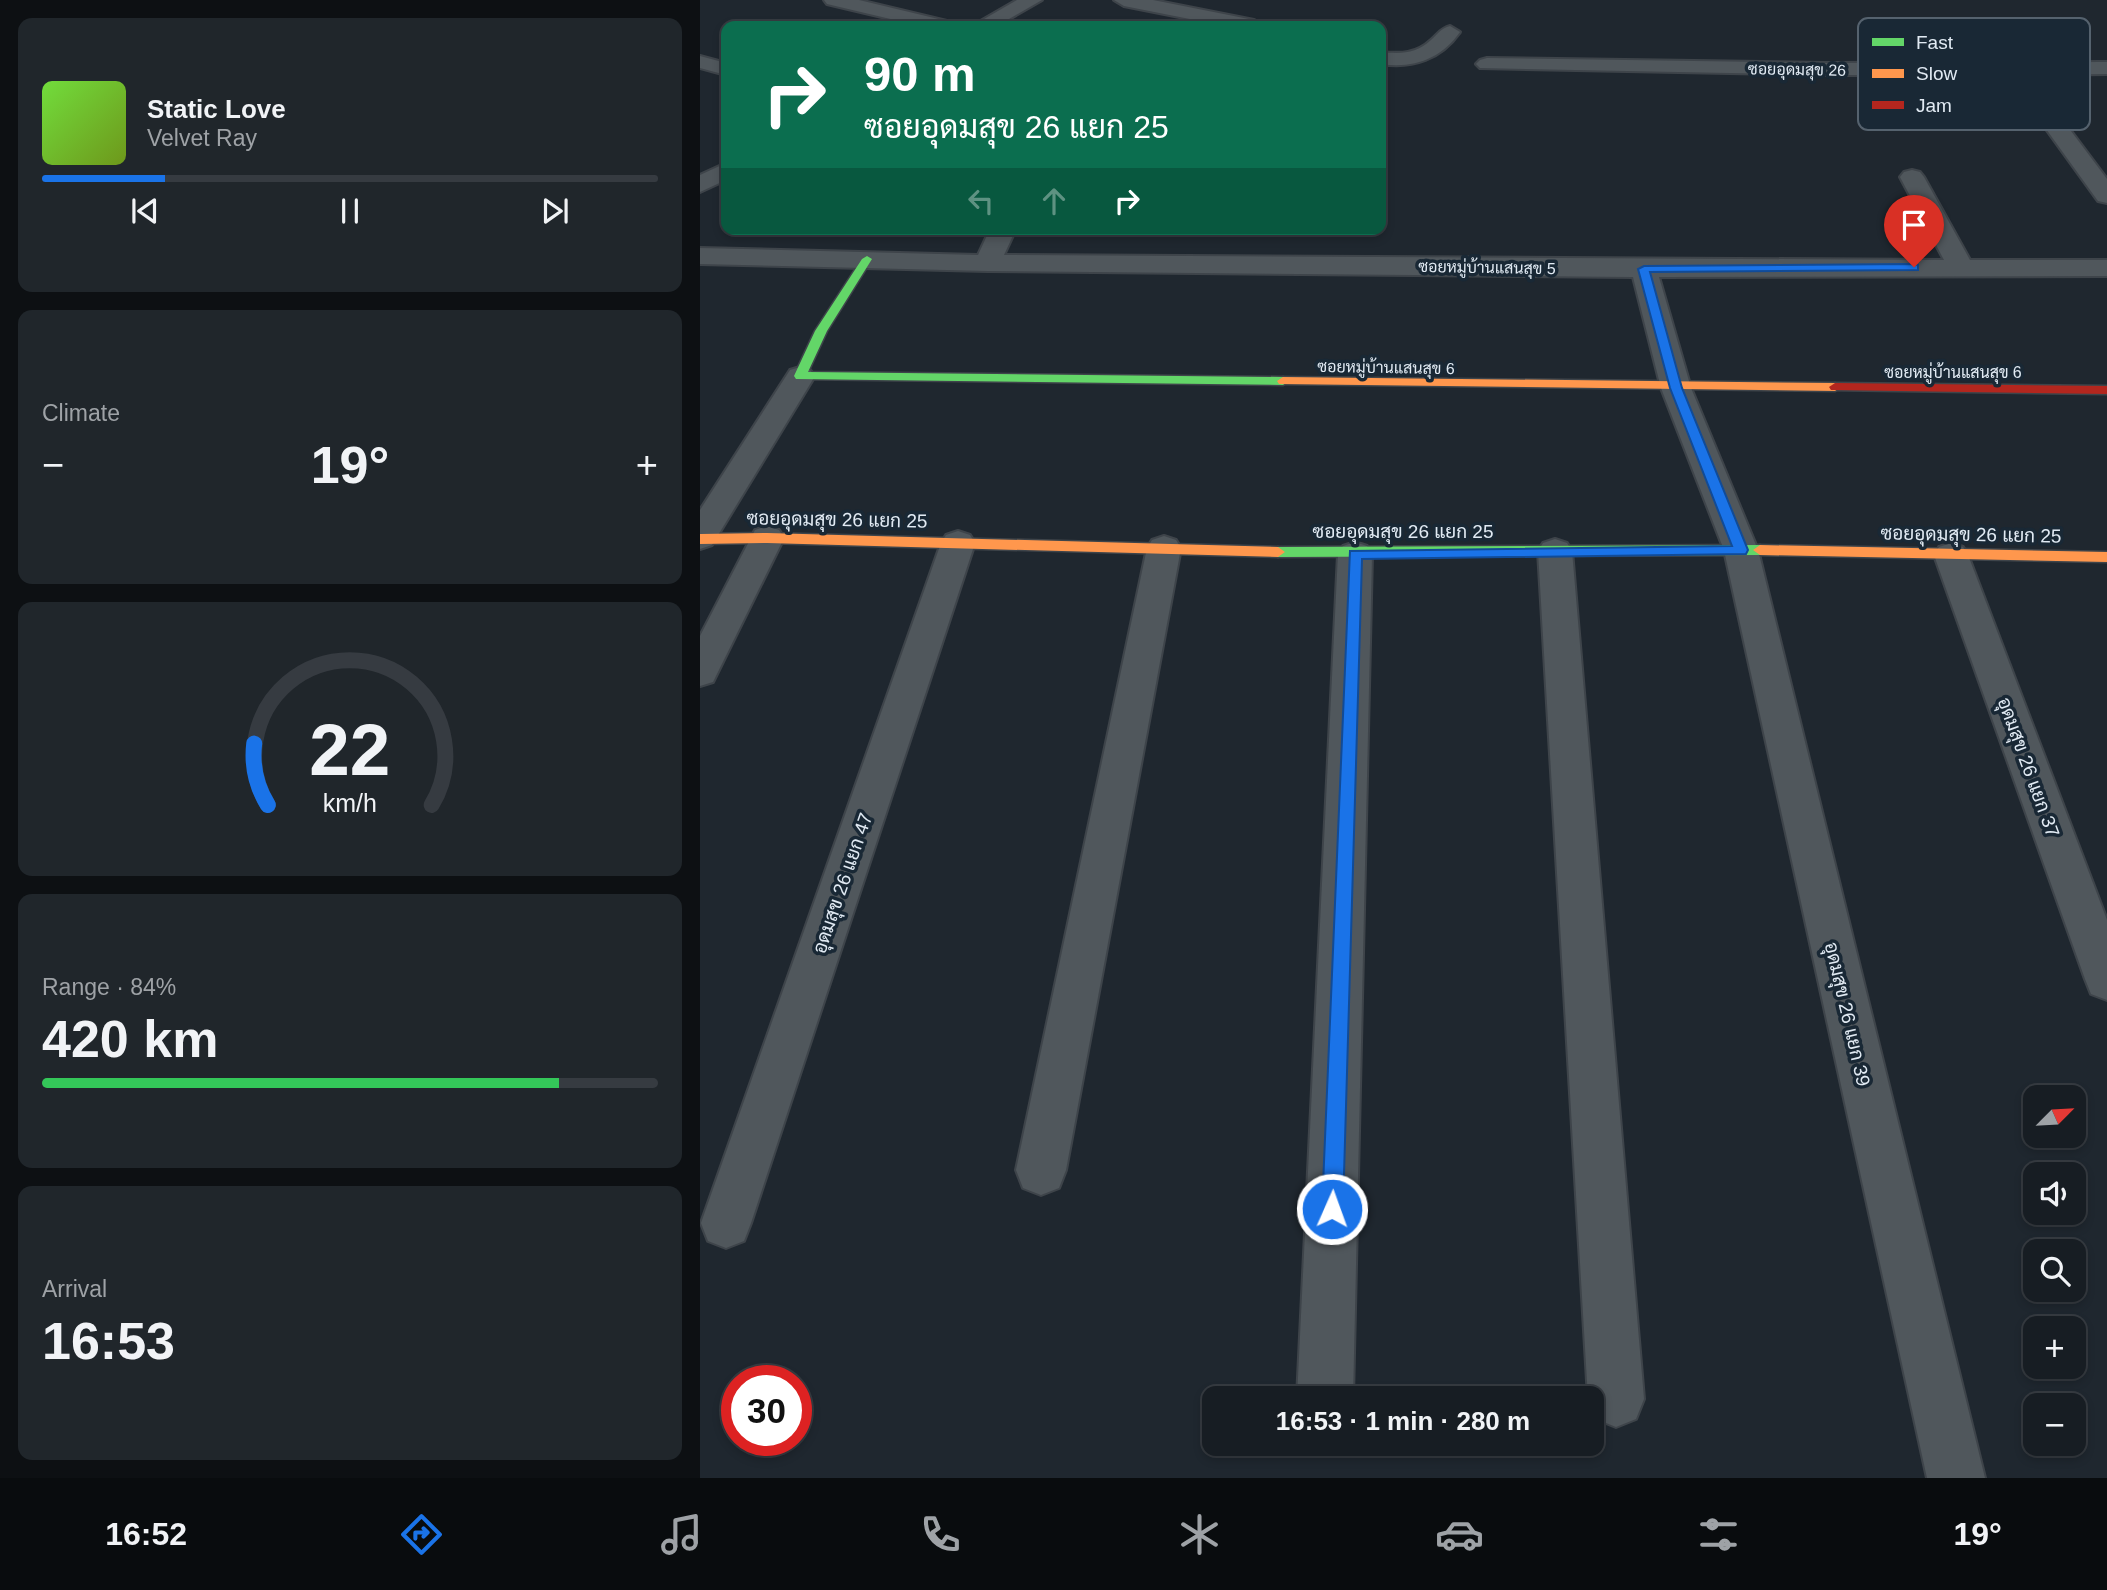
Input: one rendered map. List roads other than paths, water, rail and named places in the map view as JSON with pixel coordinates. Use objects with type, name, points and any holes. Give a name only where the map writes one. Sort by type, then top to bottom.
[{"type":"street","points":[[834,0],[923,21]]},
{"type":"street","points":[[992,21],[1032,0]]},
{"type":"street","points":[[1124,0],[1229,21]]},
{"type":"street","points":[[1386,59],[1402,61],[1426,55],[1450,32]]},
{"type":"street","points":[[700,62],[721,68]]},
{"type":"street","name":"ซอยอุดมสุข 26","points":[[1487,64],[1858,69]]},
{"type":"street","points":[[2059,130],[2107,196]]},
{"type":"street","points":[[700,185],[721,173]]},
{"type":"street","points":[[1912,177],[1961,267]]},
{"type":"street","points":[[987,262],[1000,235]]},
{"type":"street","name":"ซอยหมู่บ้านแสนสุข 5","points":[[700,256],[1644,269],[2107,268]]},
{"type":"street","points":[[700,538],[800,376],[821,331],[867,259]]},
{"type":"street","name":"อุดมสุข 26 แยก 39","points":[[1644,269],[1676,388],[1741,550],[1956,1478]]},
{"type":"street","name":"ซอยหมู่บ้านแสนสุข 6","points":[[800,376],[1676,388],[2107,390]]},
{"type":"street","name":"ซอยอุดมสุข 26 แยก 25","points":[[700,538],[1355,554],[1741,550],[2107,557]]},
{"type":"street","points":[[700,672],[767,538]]},
{"type":"street","name":"อุดมสุข 26 แยก 47","points":[[726,1223],[958,543]]},
{"type":"street","points":[[1041,1170],[1164,548]]},
{"type":"street","points":[[1555,551],[1616,1399]]},
{"type":"street","points":[[1325,1386],[1355,554]]},
{"type":"street","name":"อุดมสุข 26 แยก 37","points":[[1951,555],[2107,979]]}]
